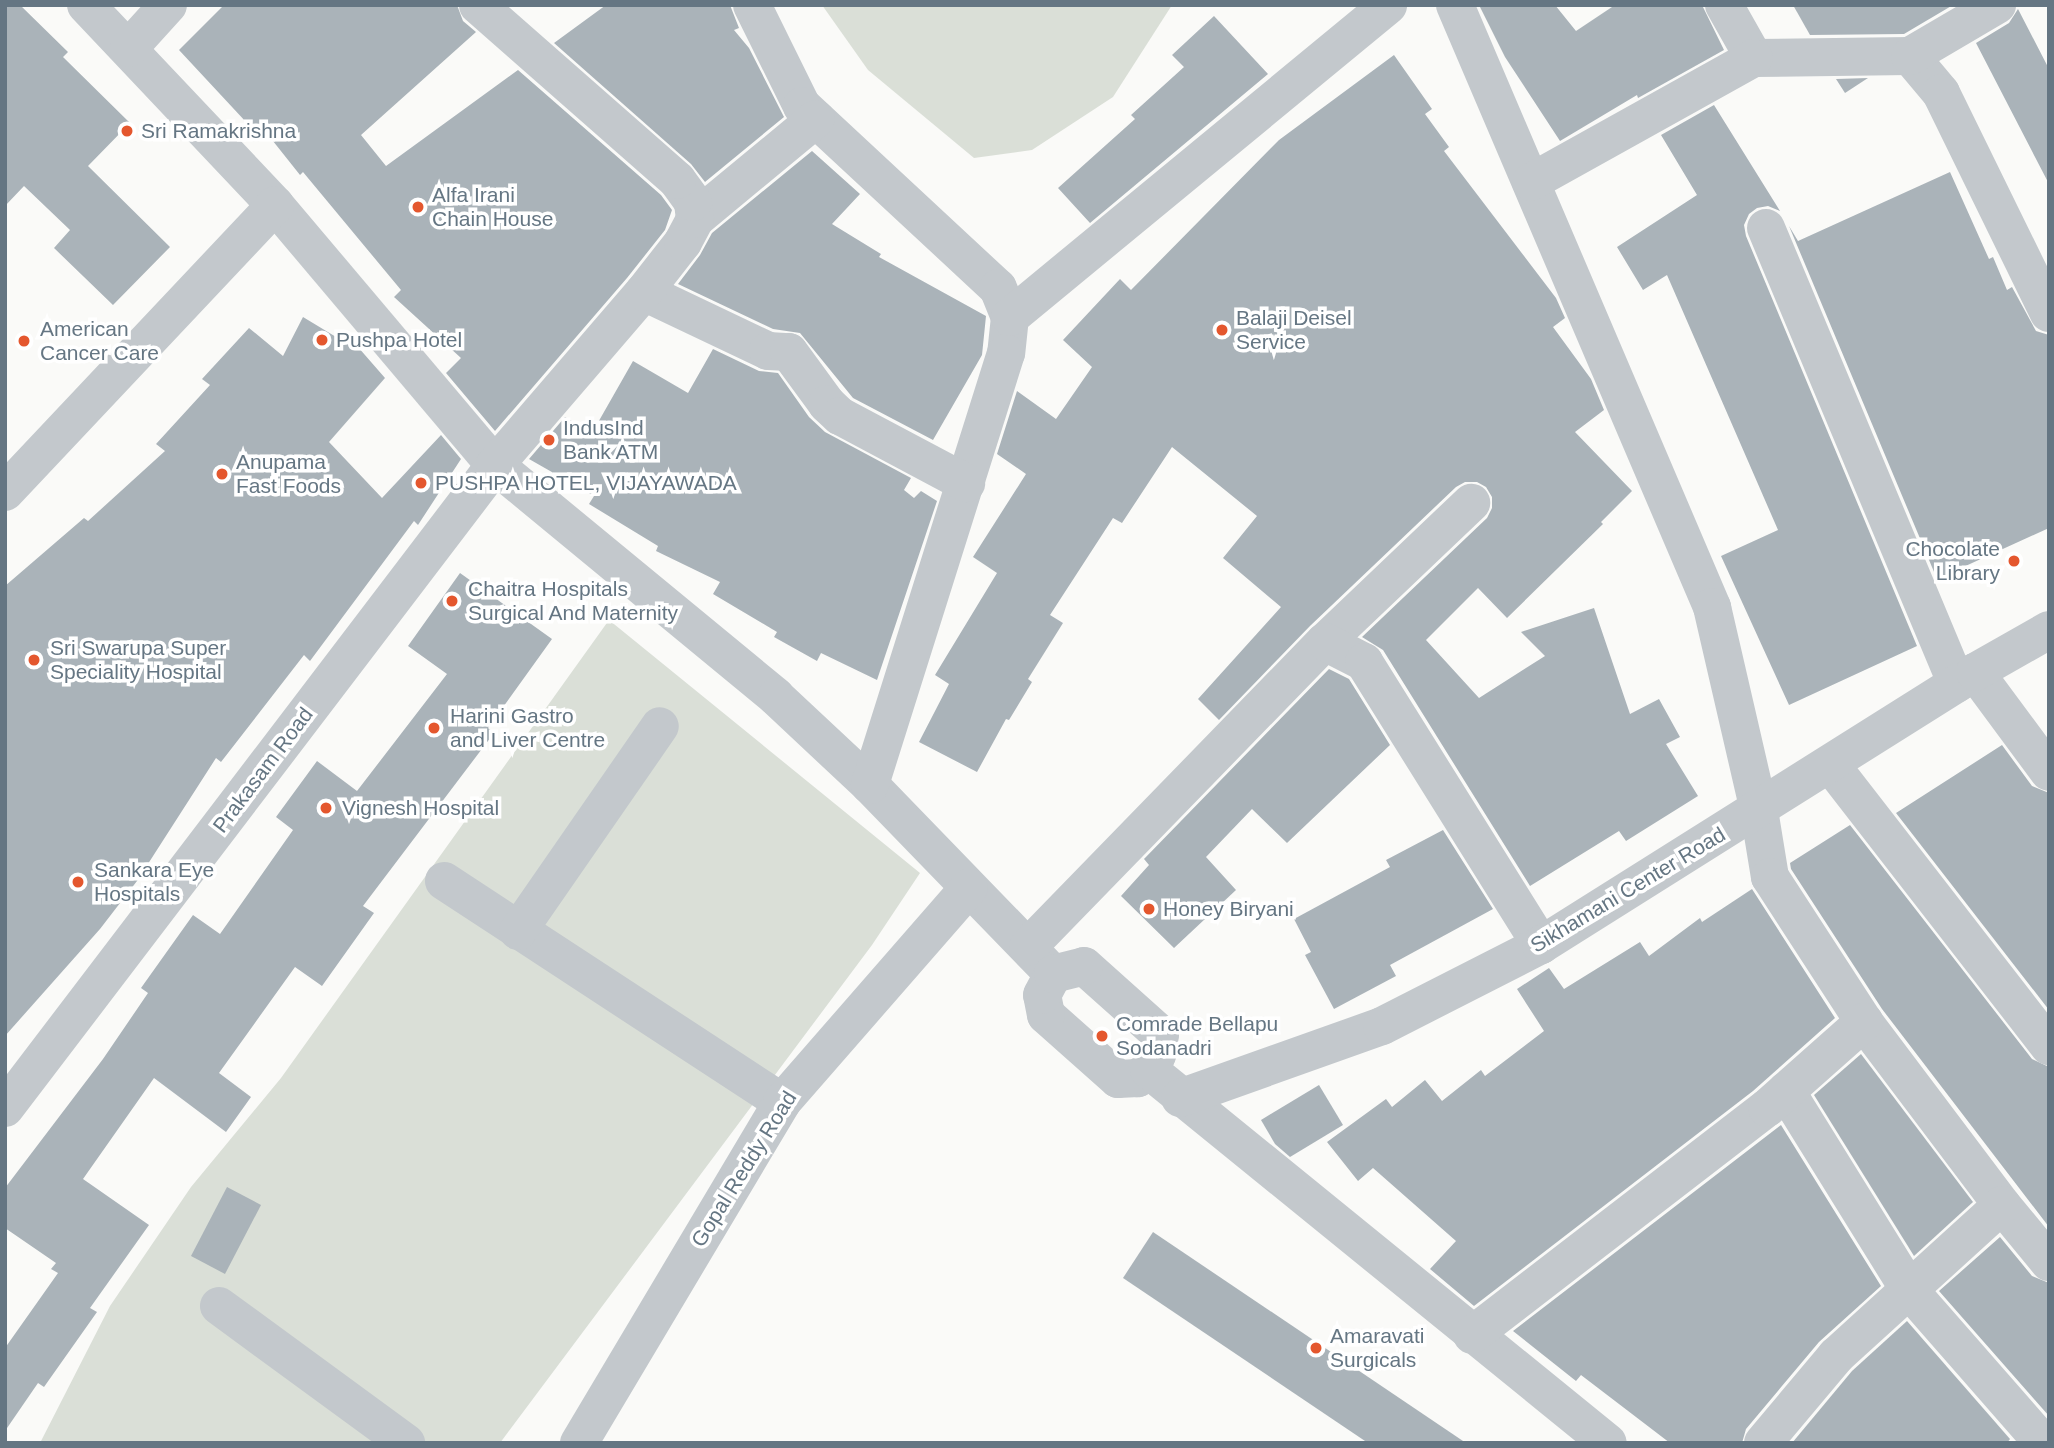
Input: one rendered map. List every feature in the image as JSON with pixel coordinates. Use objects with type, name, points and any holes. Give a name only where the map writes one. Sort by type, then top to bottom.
[{"type":"street","points":[[129,48],[168,5]]},
{"type":"street","points":[[478,5],[677,180],[693,202],[695,219]]},
{"type":"street","points":[[752,5],[802,106],[998,288],[1010,317],[1006,353],[870,785]]},
{"type":"street","points":[[1010,317],[1388,5]]},
{"type":"street","points":[[1455,5],[1712,607],[1759,810],[1770,877],[1864,1022],[2001,1205],[2049,1262]]},
{"type":"street","points":[[1724,5],[1754,58]]},
{"type":"street","points":[[1531,181],[1754,58],[1910,56],[1997,5]]},
{"type":"street","points":[[97,9],[129,48],[275,205],[495,465],[775,697],[870,785],[1041,961],[1084,966],[1160,1034],[1157,1055],[1149,1070],[1138,1078],[1118,1079],[1046,1015],[1042,995],[1041,961],[1325,642],[1471,503]]},
{"type":"street","points":[[1910,56],[1941,93],[2049,313]]},
{"type":"street","points":[[695,219],[816,119]]},
{"type":"street","points":[[5,492],[275,205]]},
{"type":"street","name":"Prakasam Road","points":[[5,1108],[495,465],[644,292],[683,242],[695,219]]},
{"type":"street","points":[[1766,228],[1966,678],[2049,772]]},
{"type":"street","points":[[644,292],[768,351],[789,352],[803,366],[827,404],[840,416],[966,483]]},
{"type":"street","name":"Sikhamani Center Road","points":[[1180,1098],[1382,1026],[1541,945],[1966,678],[2049,630]]},
{"type":"street","points":[[1325,642],[1364,662],[1541,945]]},
{"type":"street","points":[[518,931],[660,726]]},
{"type":"street","points":[[1831,765],[2049,1046]]},
{"type":"street","points":[[444,881],[782,1102]]},
{"type":"street","name":"Gopal Reddy Road","points":[[579,1443],[782,1102],[969,888]]},
{"type":"street","points":[[1472,1335],[1786,1091],[1864,1022]]},
{"type":"street","points":[[1149,1070],[1180,1098],[1608,1443]]},
{"type":"street","points":[[1786,1091],[1910,1291],[2043,1443]]},
{"type":"street","points":[[1763,1443],[1836,1356],[2001,1205]]},
{"type":"street","points":[[219,1306],[406,1443]]},
{"type":"shaded area","points":[[822,5],[1172,5],[1113,97],[1032,150],[974,158],[868,70]]},
{"type":"shaded area","points":[[609,620],[920,873],[872,945],[500,1443],[40,1443],[110,1306],[191,1187],[281,1078]]},
{"type":"building","points":[[5,5],[20,5],[68,52],[63,57],[130,123],[88,166],[170,247],[113,305],[54,248],[70,230],[24,186],[5,206]]},
{"type":"building","points":[[224,5],[457,5],[463,21],[476,32],[361,135],[386,166],[518,70],[661,195],[672,210],[665,230],[627,278],[495,431],[446,373],[461,358],[394,297],[401,290],[303,172],[300,175],[265,131],[259,136],[179,50]]},
{"type":"building","points":[[606,5],[730,5],[739,28],[734,30],[749,48],[784,117],[705,182],[691,164],[554,43]]},
{"type":"building","points":[[1479,5],[1555,5],[1576,31],[1615,5],[1702,5],[1724,50],[1638,98],[1637,95],[1560,141],[1505,57]]},
{"type":"building","points":[[1793,5],[1953,5],[1904,34],[1810,35]]},
{"type":"building","points":[[2018,9],[2049,69],[2049,184],[1976,43],[2009,23]]},
{"type":"building","points":[[1214,16],[1268,74],[1090,223],[1058,188],[1135,119],[1131,115],[1184,67],[1172,55]]},
{"type":"building","points":[[1394,55],[1432,109],[1425,114],[1449,147],[1444,151],[1556,298],[1565,318],[1553,327],[1591,379],[1604,410],[1575,432],[1632,491],[1601,522],[1603,524],[1507,618],[1478,588],[1426,640],[1479,698],[1545,656],[1521,632],[1594,608],[1630,714],[1659,699],[1680,737],[1666,744],[1698,796],[1626,841],[1619,831],[1530,886],[1383,650],[1362,637],[1487,518],[1492,508],[1492,497],[1486,487],[1477,482],[1465,482],[1456,487],[1310,626],[1219,720],[1198,699],[1281,607],[1223,558],[1257,516],[1172,447],[1122,523],[1113,518],[1050,615],[1063,623],[1028,679],[1032,682],[1009,720],[1006,719],[977,772],[919,742],[949,684],[935,675],[997,573],[973,557],[1026,474],[997,454],[1017,391],[1056,419],[1092,367],[1063,340],[1120,279],[1131,290],[1279,140]]},
{"type":"building","points":[[1868,78],[1845,93],[1836,79]]},
{"type":"building","points":[[1714,105],[1780,211],[1768,206],[1757,208],[1749,214],[1744,225],[1746,236],[1917,646],[1789,705],[1721,556],[1778,530],[1667,275],[1643,290],[1617,247],[1697,195],[1661,135]]},
{"type":"building","points":[[812,151],[860,194],[832,224],[881,254],[879,257],[986,316],[982,355],[933,440],[853,398],[800,333],[773,329],[678,284],[700,255],[712,233]]},
{"type":"building","points":[[1950,172],[1989,259],[1993,257],[2007,290],[2012,287],[2036,331],[2049,335],[2049,528],[1937,579],[1789,226],[1798,241]]},
{"type":"building","points":[[303,317],[346,343],[351,339],[385,378],[329,442],[382,498],[441,435],[461,459],[418,525],[414,521],[310,661],[304,655],[221,762],[216,758],[137,881],[100,929],[5,1036],[5,586],[84,518],[88,521],[165,451],[156,444],[210,385],[202,379],[249,328],[283,356]]},
{"type":"building","points":[[713,349],[759,371],[778,373],[809,417],[825,432],[911,478],[904,490],[914,498],[921,491],[937,501],[877,680],[821,653],[817,661],[774,637],[777,632],[713,594],[720,582],[656,551],[658,546],[589,504],[594,496],[529,459],[565,417],[592,433],[633,361],[688,393]]},
{"type":"building","points":[[460,573],[552,639],[488,728],[494,733],[363,906],[374,913],[322,986],[295,967],[219,1073],[251,1097],[226,1132],[154,1078],[83,1179],[149,1225],[90,1308],[97,1312],[44,1387],[38,1383],[5,1431],[5,1348],[58,1273],[51,1269],[56,1263],[5,1228],[5,1188],[103,1059],[148,993],[141,988],[193,915],[220,934],[293,830],[276,817],[317,761],[357,791],[447,674],[408,646]]},
{"type":"building","points":[[1329,669],[1349,679],[1390,745],[1287,843],[1252,809],[1206,857],[1236,890],[1174,948],[1121,896],[1149,865],[1144,859]]},
{"type":"building","points":[[2002,745],[2032,786],[2049,793],[2049,1010],[1896,813]]},
{"type":"building","points":[[1850,825],[2032,1059],[2049,1067],[2049,1227],[1882,1009],[1791,869],[1790,863]]},
{"type":"building","points":[[1443,830],[1493,909],[1390,965],[1396,976],[1334,1009],[1305,955],[1311,952],[1294,919],[1390,867],[1386,860]]},
{"type":"building","points":[[1752,889],[1835,1018],[1753,1091],[1474,1306],[1430,1269],[1456,1241],[1373,1168],[1358,1181],[1327,1142],[1386,1099],[1392,1107],[1425,1080],[1442,1101],[1481,1070],[1485,1076],[1544,1031],[1517,989],[1549,968],[1564,989],[1640,942],[1649,956],[1700,918],[1702,922]]},
{"type":"building","points":[[1861,1054],[1973,1202],[1914,1256],[1814,1095]]},
{"type":"building","points":[[1319,1085],[1343,1125],[1290,1157],[1275,1144],[1261,1120]]},
{"type":"building","points":[[1781,1125],[1881,1286],[1819,1342],[1746,1429],[1742,1443],[1670,1443],[1581,1375],[1576,1381],[1513,1331]]},
{"type":"building","points":[[227,1187],[261,1205],[225,1274],[191,1256]]},
{"type":"building","points":[[1153,1232],[1466,1443],[1368,1443],[1123,1278]]},
{"type":"building","points":[[2000,1237],[2032,1276],[2049,1283],[2049,1416],[1939,1291]]},
{"type":"building","points":[[1907,1321],[2010,1439],[2007,1443],[1792,1443],[1852,1371]]},
{"type":"place","name":"Sri Ramakrishna","points":[[127,131]]},
{"type":"place","name":"Alfa Irani Chain House","points":[[418,207]]},
{"type":"place","name":"Balaji Deisel Service","points":[[1222,330]]},
{"type":"place","name":"Pushpa Hotel","points":[[322,340]]},
{"type":"place","name":"American Cancer Care","points":[[24,341]]},
{"type":"place","name":"IndusInd Bank ATM","points":[[549,440]]},
{"type":"place","name":"Anupama Fast Foods","points":[[222,474]]},
{"type":"place","name":"PUSHPA HOTEL, VIJAYAWADA","points":[[421,483]]},
{"type":"place","name":"Chocolate Library","points":[[2014,561]]},
{"type":"place","name":"Chaitra Hospitals Surgical And Maternity","points":[[452,601]]},
{"type":"place","name":"Sri Swarupa Super Speciality Hospital","points":[[34,660]]},
{"type":"place","name":"Harini Gastro and Liver Centre","points":[[434,728]]},
{"type":"place","name":"Vignesh Hospital","points":[[326,808]]},
{"type":"place","name":"Sankara Eye Hospitals","points":[[78,882]]},
{"type":"place","name":"Honey Biryani","points":[[1149,909]]},
{"type":"place","name":"Comrade Bellapu Sodanadri","points":[[1102,1036]]},
{"type":"place","name":"Amaravati Surgicals","points":[[1316,1348]]}]
